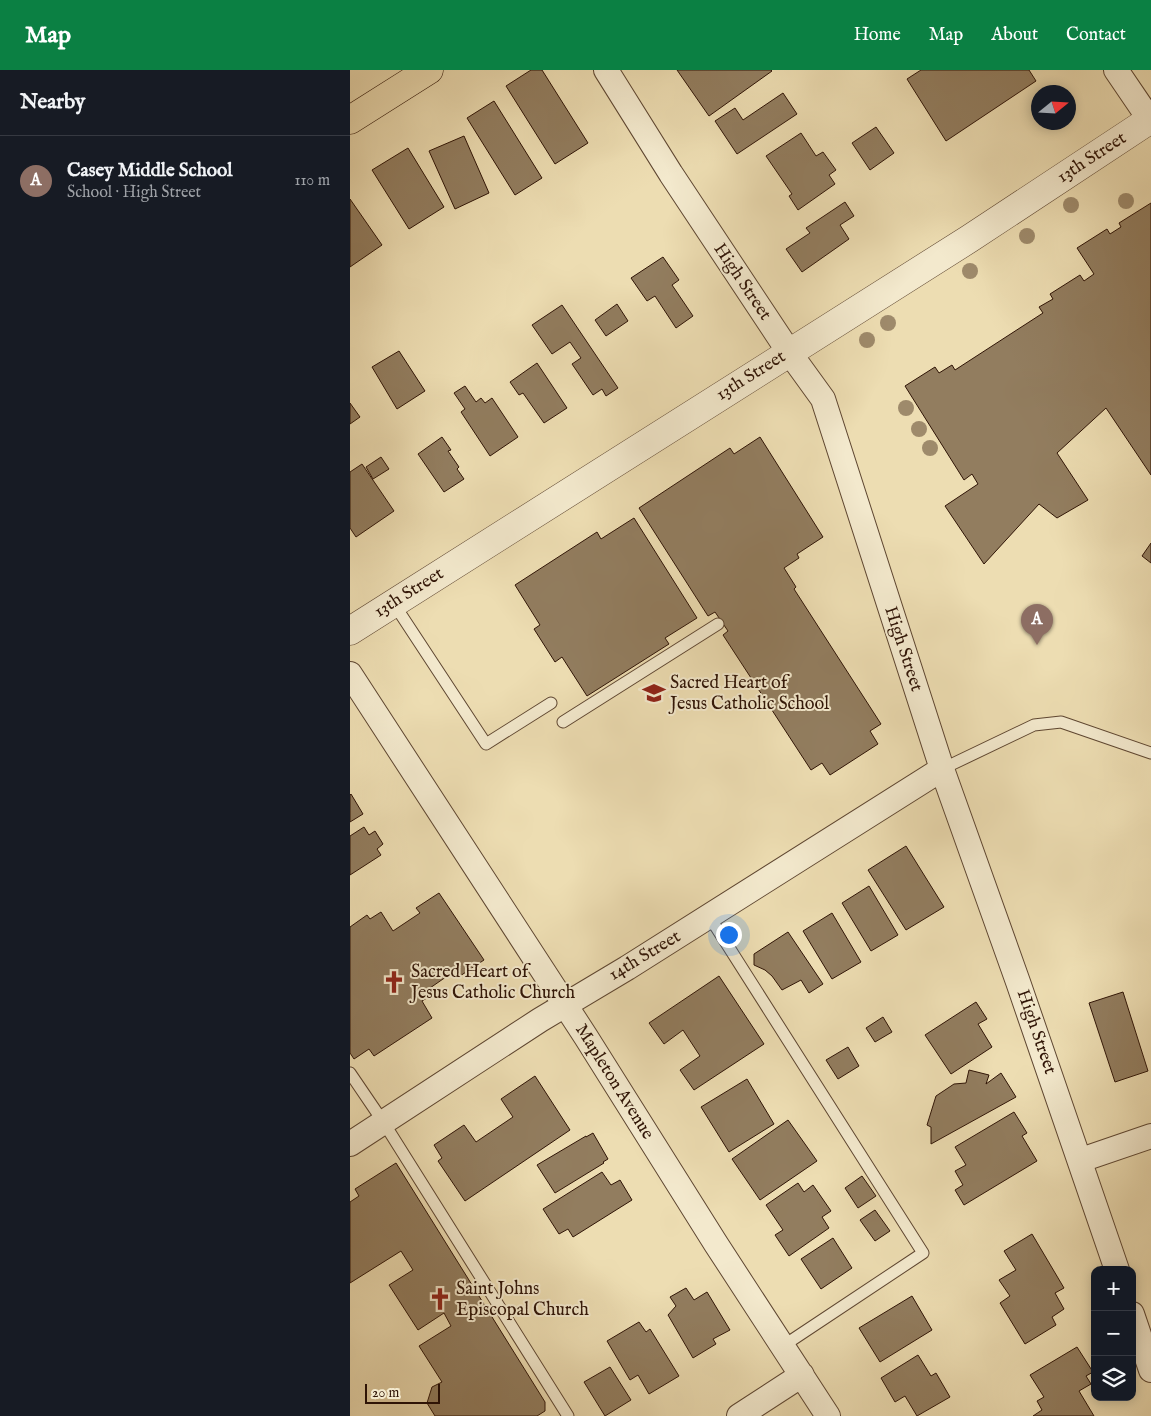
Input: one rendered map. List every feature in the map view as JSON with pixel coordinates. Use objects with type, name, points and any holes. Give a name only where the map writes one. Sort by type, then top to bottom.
[{"type":"main road","points":[[350,120],[414,74]]},
{"type":"street","name":"High Street","points":[[606,70],[670,174],[789,352],[823,399],[942,769],[1081,1160],[1116,1266]]},
{"type":"street","points":[[1116,70],[1151,119]]},
{"type":"street","name":"13th Street","points":[[350,631],[969,239],[1151,119]]},
{"type":"street","name":"Mapleton Avenue","points":[[350,674],[828,1416]]},
{"type":"street","name":"14th Street","points":[[350,1144],[565,1005],[942,769]]},
{"type":"street","points":[[1081,1160],[1151,1136]]},
{"type":"street","points":[[1136,1326],[1151,1370]]},
{"type":"street","points":[[739,1416],[802,1375]]},
{"type":"lane","points":[[394,604],[486,744],[551,703]]},
{"type":"lane","points":[[563,722],[718,624]]},
{"type":"lane","points":[[942,769],[1034,725],[1061,722],[1151,753]]},
{"type":"lane","points":[[709,916],[923,1253],[783,1346]]},
{"type":"lane","points":[[350,1073],[384,1123],[568,1416]]},
{"type":"building","points":[[531,70],[542,70],[588,143],[555,164],[506,86]]},
{"type":"building","points":[[677,70],[771,70],[772,71],[709,116]]},
{"type":"building","points":[[921,70],[1029,70],[1036,81],[946,141],[907,79]]},
{"type":"building","points":[[783,93],[797,114],[737,154],[715,121],[735,108],[743,120]]},
{"type":"building","points":[[494,101],[542,178],[515,195],[467,118]]},
{"type":"building","points":[[876,127],[894,153],[870,170],[852,143]]},
{"type":"building","points":[[801,133],[816,156],[823,152],[836,170],[829,175],[835,184],[798,210],[789,196],[792,194],[766,156]]},
{"type":"building","points":[[464,136],[489,193],[455,209],[429,151]]},
{"type":"building","points":[[408,148],[444,207],[409,229],[372,170]]},
{"type":"building","points":[[350,199],[382,245],[350,267]]},
{"type":"building","points":[[845,202],[854,216],[840,225],[849,239],[802,272],[786,249],[810,233],[806,228]]},
{"type":"building","points":[[1151,203],[1151,475],[1106,408],[1057,453],[1088,500],[1057,518],[1039,504],[984,564],[945,506],[978,484],[972,474],[964,480],[905,386],[935,367],[939,373],[952,365],[955,370],[1043,313],[1039,307],[1053,299],[1050,294],[1080,275],[1084,281],[1094,274],[1077,248],[1107,229],[1110,234],[1121,227],[1119,223]]},
{"type":"building","points":[[663,257],[679,280],[672,285],[693,316],[676,328],[655,296],[647,301],[631,278]]},
{"type":"building","points":[[617,304],[628,321],[606,336],[595,320]]},
{"type":"building","points":[[562,305],[618,388],[606,396],[602,389],[593,395],[572,364],[581,358],[570,342],[552,354],[532,325]]},
{"type":"building","points":[[399,351],[425,391],[397,409],[372,367]]},
{"type":"building","points":[[537,363],[567,408],[544,423],[523,393],[519,395],[510,382]]},
{"type":"building","points":[[465,386],[476,402],[481,398],[485,403],[492,398],[518,437],[490,456],[461,412],[465,409],[454,393]]},
{"type":"building","points":[[350,403],[360,417],[350,424]]},
{"type":"building","points":[[442,437],[451,450],[448,451],[459,467],[457,469],[464,479],[444,492],[418,454]]},
{"type":"building","points":[[760,437],[823,537],[797,554],[799,558],[784,568],[796,587],[794,589],[881,724],[870,731],[878,744],[830,775],[822,763],[811,770],[723,635],[728,631],[715,612],[708,616],[639,508],[730,448],[734,454]]},
{"type":"building","points":[[381,457],[389,469],[373,479],[366,467]]},
{"type":"building","points":[[362,464],[394,511],[356,537],[350,528],[350,472]]},
{"type":"building","points":[[634,518],[697,618],[665,638],[669,644],[587,696],[562,657],[555,662],[534,629],[540,625],[515,585],[597,532],[601,539]]},
{"type":"building","points":[[1151,543],[1151,563],[1142,556]]},
{"type":"building","points":[[350,795],[363,814],[350,822]]},
{"type":"building","points":[[364,827],[369,835],[375,831],[383,844],[377,849],[381,855],[350,875],[350,836]]},
{"type":"building","points":[[906,846],[944,907],[906,930],[868,870]]},
{"type":"building","points":[[869,886],[898,935],[871,951],[842,903]]},
{"type":"building","name":"Sacred Heart of Jesus Catholic Church","points":[[439,893],[484,960],[460,976],[456,970],[430,988],[433,994],[422,1001],[432,1018],[374,1056],[369,1049],[354,1059],[350,1053],[350,927],[367,915],[370,919],[381,912],[393,931],[420,913],[416,908]]},
{"type":"building","points":[[832,913],[861,962],[832,979],[803,931]]},
{"type":"building","points":[[788,932],[823,984],[809,993],[801,980],[782,990],[772,976],[754,965],[754,954]]},
{"type":"building","points":[[719,976],[764,1044],[694,1090],[680,1070],[700,1056],[683,1030],[664,1044],[649,1023]]},
{"type":"building","points":[[1123,992],[1148,1071],[1115,1082],[1089,1003]]},
{"type":"building","points":[[976,1002],[987,1019],[978,1024],[992,1047],[951,1074],[925,1035]]},
{"type":"building","points":[[883,1017],[892,1032],[875,1042],[866,1028]]},
{"type":"building","points":[[848,1047],[859,1066],[838,1079],[826,1060]]},
{"type":"building","points":[[969,1070],[989,1075],[986,1084],[1001,1073],[1016,1097],[931,1144],[931,1127],[927,1125],[936,1096],[954,1084],[966,1083]]},
{"type":"building","points":[[535,1076],[570,1130],[465,1201],[438,1161],[442,1158],[434,1145],[464,1125],[476,1142],[513,1117],[501,1099]]},
{"type":"building","points":[[747,1079],[774,1124],[729,1152],[701,1107]]},
{"type":"building","points":[[1014,1112],[1027,1133],[1022,1136],[1037,1161],[964,1205],[955,1190],[963,1185],[955,1171],[966,1165],[955,1147]]},
{"type":"building","points":[[788,1120],[817,1161],[760,1200],[732,1159]]},
{"type":"building","points":[[593,1133],[608,1159],[555,1193],[537,1165]]},
{"type":"building","name":"Saint Johns Episcopal Church","points":[[396,1163],[545,1402],[545,1411],[537,1416],[435,1416],[427,1403],[432,1387],[442,1382],[419,1346],[451,1326],[444,1313],[418,1330],[389,1285],[413,1270],[401,1251],[350,1283],[350,1202],[359,1196],[355,1189]]},
{"type":"building","points":[[602,1172],[611,1185],[620,1180],[632,1200],[573,1237],[568,1229],[559,1234],[543,1209]]},
{"type":"building","points":[[862,1176],[876,1196],[858,1208],[845,1188]]},
{"type":"building","points":[[798,1183],[804,1192],[813,1185],[831,1211],[822,1217],[829,1228],[789,1256],[775,1235],[783,1230],[766,1205]]},
{"type":"building","points":[[875,1210],[890,1231],[875,1241],[860,1220]]},
{"type":"building","points":[[1032,1234],[1064,1288],[1055,1293],[1064,1309],[1052,1317],[1056,1325],[1025,1344],[1000,1303],[1010,1296],[999,1280],[1016,1270],[1004,1251]]},
{"type":"building","points":[[833,1238],[852,1268],[821,1289],[801,1259]]},
{"type":"building","points":[[686,1288],[694,1300],[707,1292],[730,1330],[713,1339],[716,1344],[693,1358],[668,1315],[676,1306],[670,1297]]},
{"type":"building","points":[[912,1296],[932,1330],[880,1362],[859,1328]]},
{"type":"building","points":[[639,1322],[646,1332],[650,1329],[679,1376],[649,1394],[638,1375],[630,1380],[607,1341]]},
{"type":"building","points":[[1077,1347],[1091,1369],[1091,1373],[1086,1376],[1091,1384],[1079,1391],[1094,1416],[1033,1416],[1042,1410],[1037,1401],[1044,1397],[1030,1375]]},
{"type":"building","points":[[918,1355],[931,1376],[936,1373],[950,1397],[917,1416],[905,1396],[895,1402],[881,1378]]},
{"type":"building","points":[[610,1367],[631,1400],[605,1416],[584,1382]]},
{"type":"place","name":"Casey Middle School","points":[[1037,645]]},
{"type":"place","name":"Sacred Heart of Jesus Catholic School","points":[[654,693]]},
{"type":"place","name":"Sacred Heart of Jesus Catholic Church","points":[[394,982]]},
{"type":"place","name":"Saint Johns Episcopal Church","points":[[440,1299]]}]
